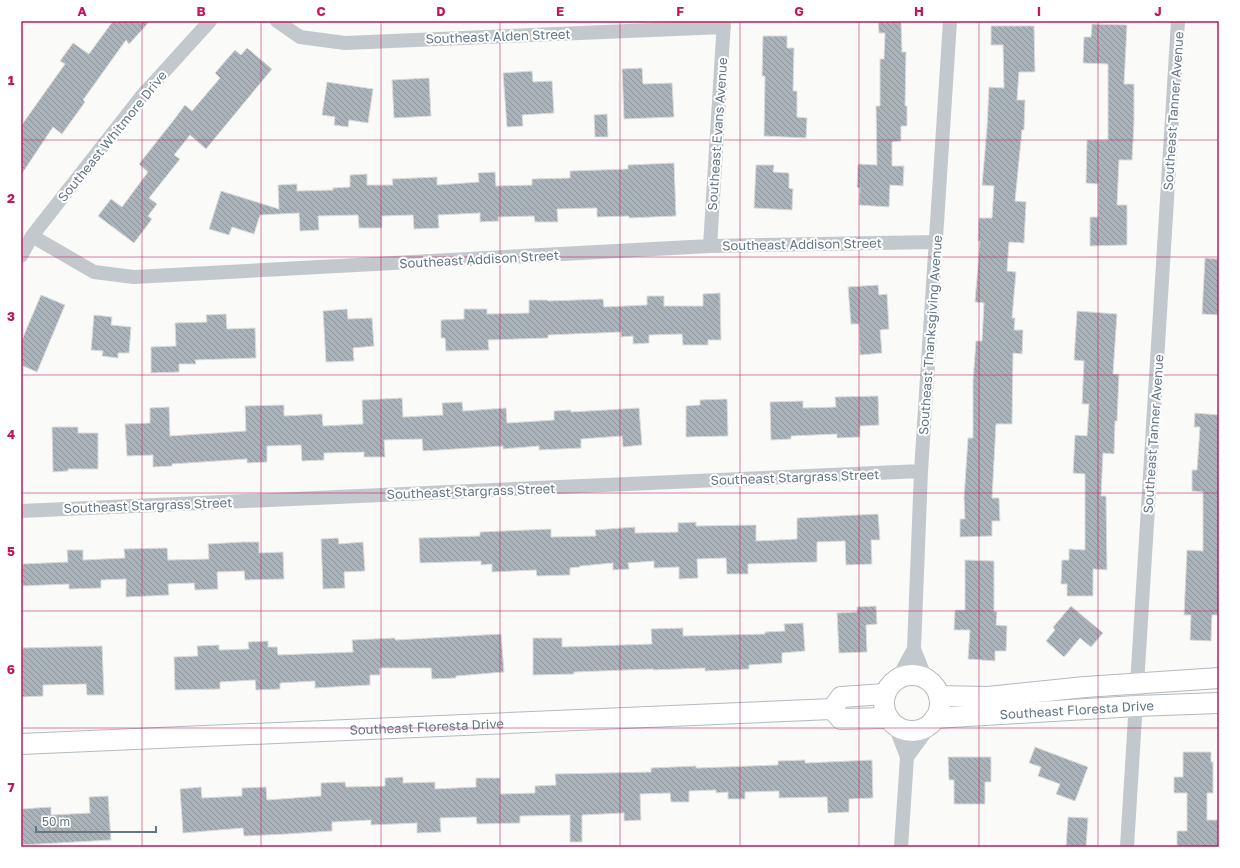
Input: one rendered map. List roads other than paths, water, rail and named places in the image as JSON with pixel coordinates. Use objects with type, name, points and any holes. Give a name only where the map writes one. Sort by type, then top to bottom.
[{"type":"street","name":"Southeast Whitmore Drive","points":[[21,256],[32,236],[141,97],[210,21]]},
{"type":"street","name":"Southeast Alden Street","points":[[278,21],[300,37],[345,42],[724,24]]},
{"type":"street","name":"Southeast Thanksgiving Avenue","points":[[926,679],[914,649],[921,472],[950,21]]},
{"type":"street","name":"Southeast Tanner Avenue","points":[[1127,847],[1178,21]]},
{"type":"street","name":"Southeast Evans Avenue","points":[[710,246],[724,24]]},
{"type":"street","name":"Southeast Addison Street","points":[[32,236],[94,272],[134,277],[710,246],[936,242]]},
{"type":"street","name":"Southeast Stargrass Street","points":[[21,511],[921,472]]},
{"type":"street","name":"Southeast Thanksgiving Avenue","points":[[898,678],[914,649]]},
{"type":"street","points":[[901,847],[907,757],[884,705],[886,694],[892,683],[898,678],[914,675],[926,679],[934,686],[939,696],[939,709],[934,720],[907,757]]},
{"type":"street","name":"Southeast Floresta Drive","points":[[939,696],[988,697],[1219,678]]},
{"type":"street","points":[[886,694],[841,697],[832,709],[841,719],[892,722],[903,730],[910,731],[918,731],[926,728],[934,720]]},
{"type":"street","name":"Southeast Floresta Drive","points":[[934,720],[1136,706],[1219,703]]},
{"type":"street","name":"Southeast Floresta Drive","points":[[21,744],[832,709]]}]
